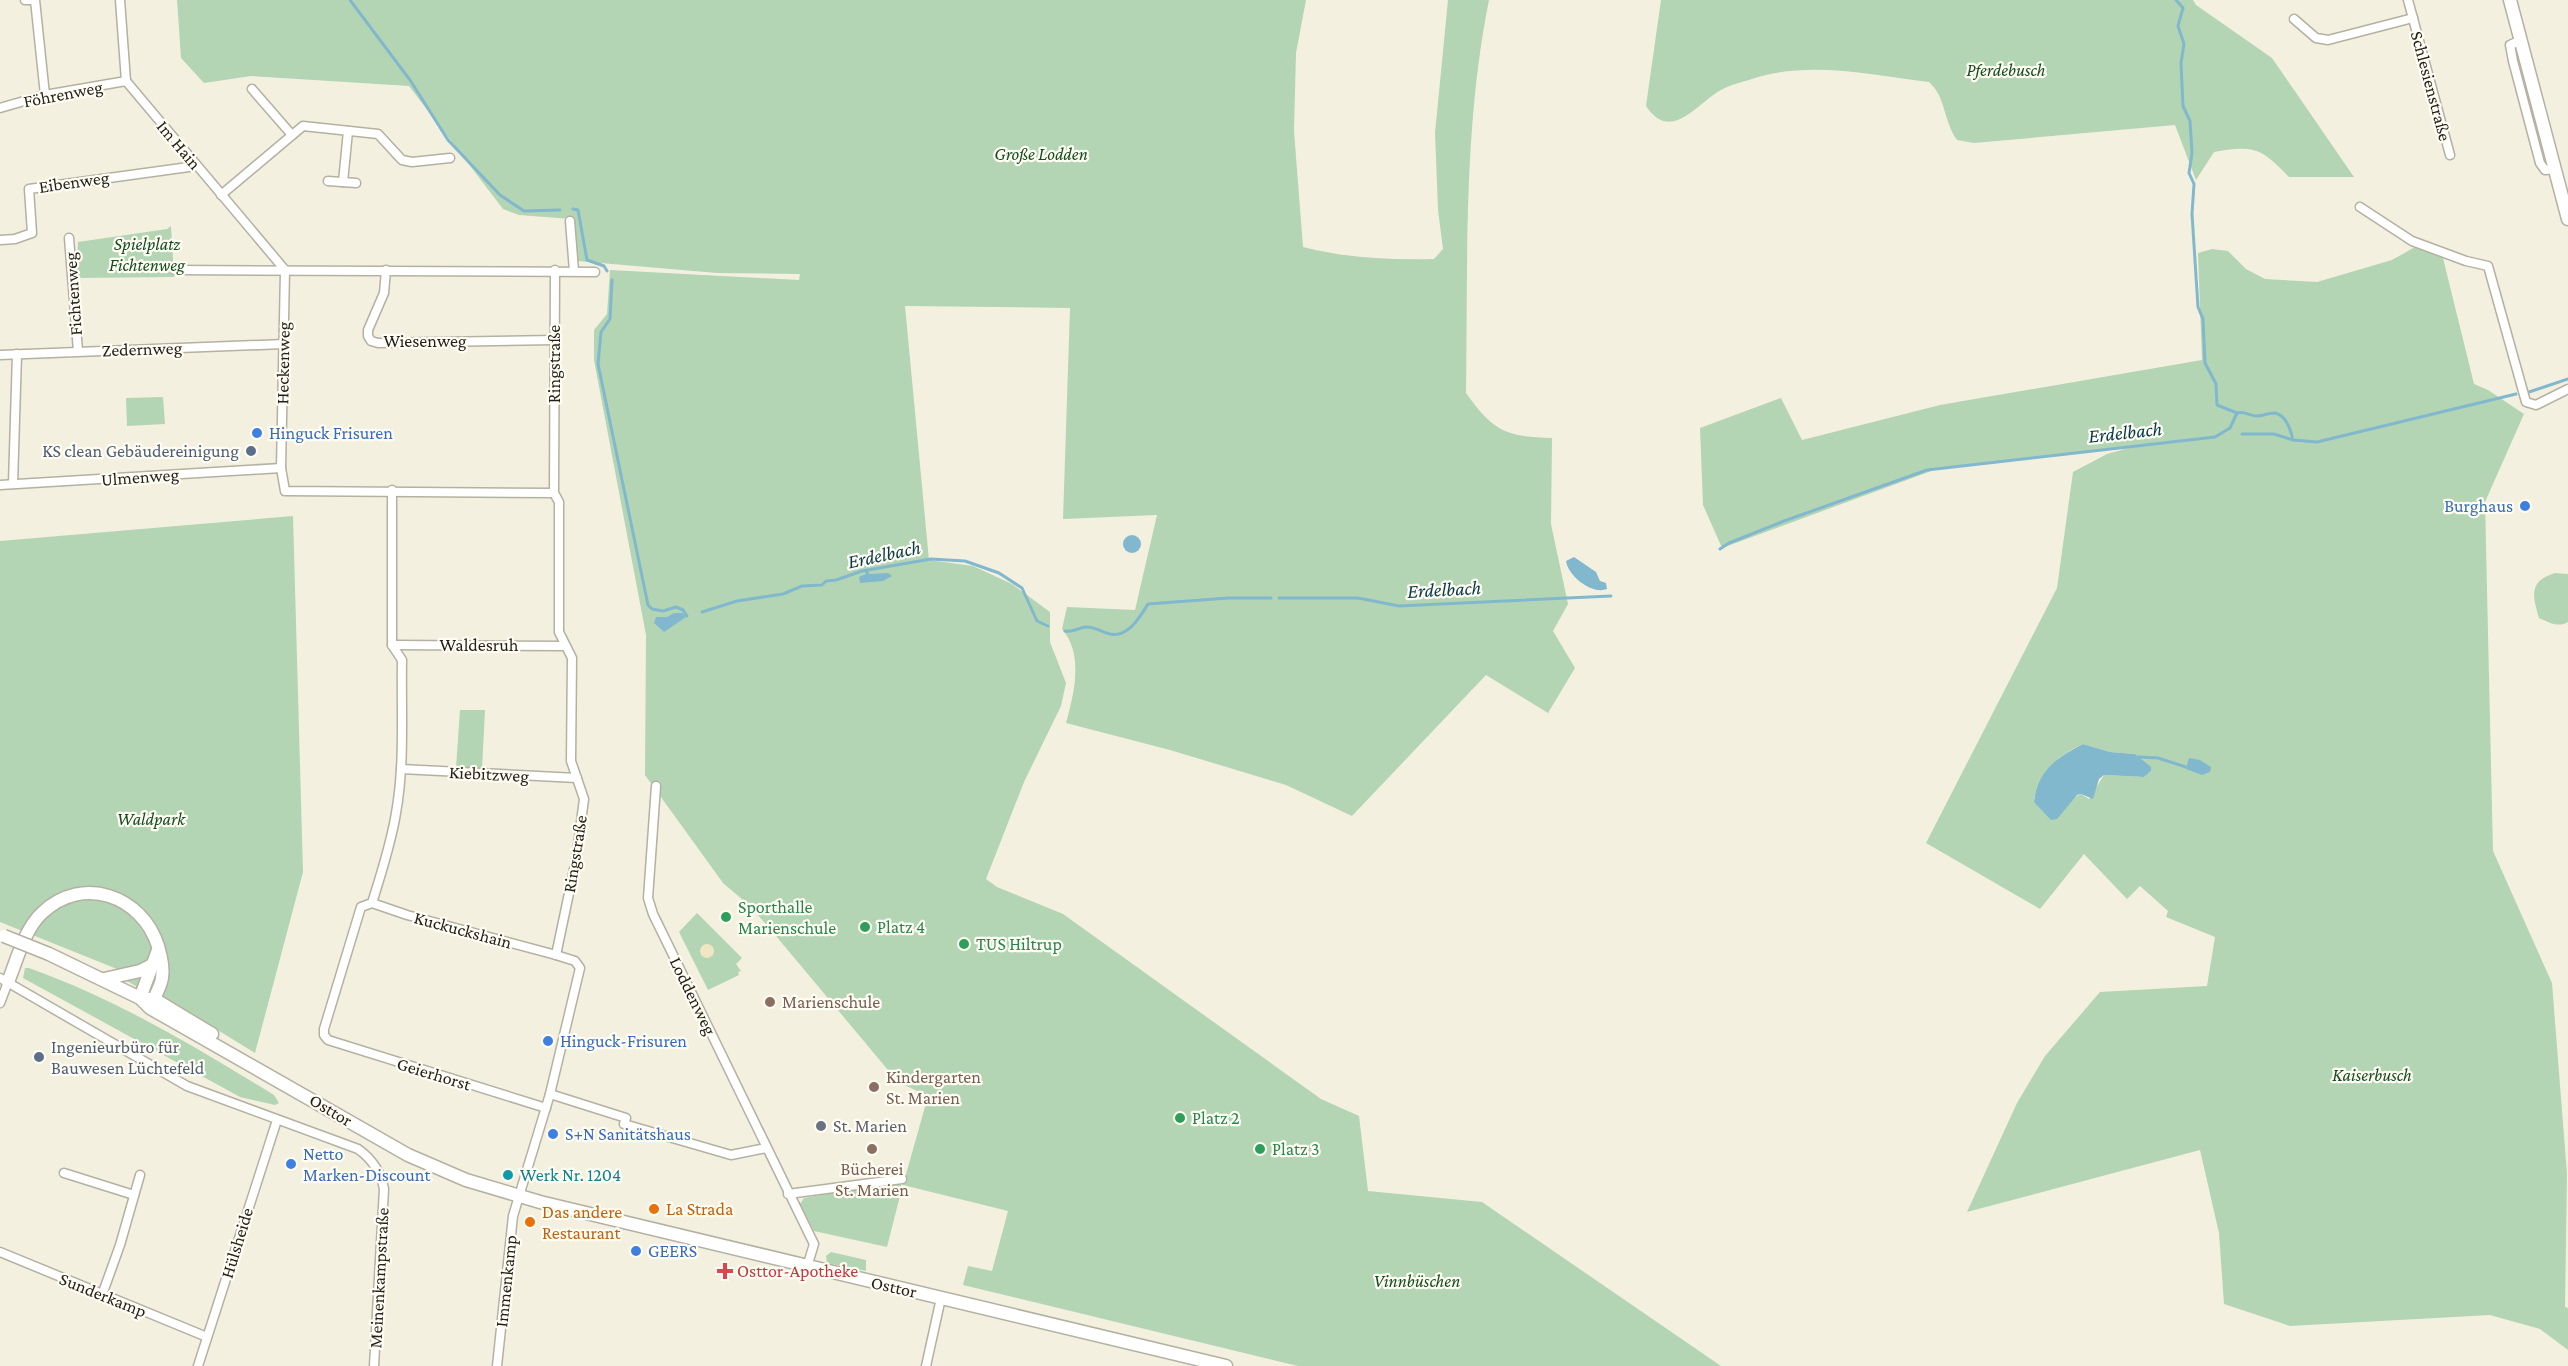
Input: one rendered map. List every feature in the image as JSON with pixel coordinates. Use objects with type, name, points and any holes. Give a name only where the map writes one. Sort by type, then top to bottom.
[{"type":"main road","points":[[2510,0],[2568,219]]},
{"type":"main road","points":[[4,980],[29,930],[40,915],[65,898],[86,893],[105,894],[125,902],[140,913],[152,929],[163,964],[163,977],[154,999]]},
{"type":"main road","name":"Osttor","points":[[2,935],[104,979],[140,998],[150,1008],[408,1155],[466,1180],[520,1196],[807,1267],[1226,1366]]},
{"type":"main road","points":[[140,998],[159,949]]},
{"type":"main road","points":[[104,979],[140,971],[154,964]]},
{"type":"main road","name":"Osttor","points":[[140,998],[154,999],[271,1070],[301,1092]]},
{"type":"street","points":[[25,0],[35,0],[45,95]]},
{"type":"street","points":[[120,0],[126,81]]},
{"type":"street","name":"Schlesienstraße","points":[[2408,0],[2450,155]]},
{"type":"street","name":"Schlesienstraße","points":[[2294,19],[2316,38],[2328,40],[2413,18]]},
{"type":"street","name":"Föhrenweg","points":[[0,108],[45,95],[126,81]]},
{"type":"street","name":"Im Hain","points":[[126,81],[285,270]]},
{"type":"street","points":[[252,89],[292,135]]},
{"type":"street","points":[[221,195],[303,126],[378,134],[402,160],[412,162],[450,158]]},
{"type":"street","points":[[343,182],[348,131]]},
{"type":"street","name":"Eibenweg","points":[[0,240],[15,239],[32,232],[29,189],[196,166]]},
{"type":"street","points":[[328,182],[356,183]]},
{"type":"street","points":[[2360,207],[2412,241],[2466,261],[2488,266],[2526,402],[2536,405],[2568,389]]},
{"type":"street","points":[[570,221],[574,271]]},
{"type":"street","name":"Fichtenweg","points":[[69,238],[78,351]]},
{"type":"street","points":[[175,270],[555,270],[595,272]]},
{"type":"street","name":"Heckenweg","points":[[285,270],[281,468],[285,491],[392,490]]},
{"type":"street","name":"Wiesenweg","points":[[386,270],[384,293],[368,330],[371,341],[378,343],[555,340]]},
{"type":"street","name":"Ringstraße","points":[[555,270],[554,493],[559,502],[559,632],[572,658],[571,761],[584,799],[576,860],[556,954]]},
{"type":"street","name":"Zedernweg","points":[[0,355],[284,344]]},
{"type":"street","points":[[13,484],[17,354]]},
{"type":"street","name":"Ulmenweg","points":[[0,485],[281,468]]},
{"type":"street","points":[[372,903],[387,856],[396,813],[401,769],[402,660],[392,645],[392,490],[554,493]]},
{"type":"street","name":"Waldesruh","points":[[392,645],[565,645]]},
{"type":"street","name":"Kiebitzweg","points":[[401,769],[577,778]]},
{"type":"street","name":"Loddenweg","points":[[656,786],[648,898],[653,914],[814,1244],[807,1267]]},
{"type":"street","name":"Kuckuckshain","points":[[372,903],[407,915],[556,954]]},
{"type":"street","name":"Geierhorst","points":[[372,903],[361,907],[324,1029],[324,1035],[328,1040],[427,1073],[546,1108]]},
{"type":"street","points":[[520,1196],[550,1094],[580,968],[575,961],[556,954]]},
{"type":"street","points":[[0,1003],[4,980]]},
{"type":"street","name":"Osttor","points":[[4,980],[169,1077],[203,1093],[358,1149],[369,1158]]},
{"type":"street","points":[[550,1094],[626,1118],[624,1125],[731,1155],[766,1148]]},
{"type":"street","name":"Hülsheide","points":[[198,1366],[277,1120]]},
{"type":"street","name":"Meinenkampstraße","points":[[369,1158],[381,1176],[384,1189],[374,1366]]},
{"type":"street","points":[[64,1173],[134,1195]]},
{"type":"street","points":[[102,1295],[140,1175]]},
{"type":"street","points":[[788,1194],[902,1179]]},
{"type":"street","name":"Immenkamp","points":[[497,1366],[513,1216],[520,1196]]},
{"type":"street","name":"Sunderkamp","points":[[0,1252],[207,1337]]},
{"type":"street","points":[[926,1366],[941,1298]]},
{"type":"green space","points":[[177,0],[1306,0],[1296,53],[1294,131],[1303,247],[1351,256],[1384,259],[1434,259],[1443,249],[1438,210],[1435,133],[1448,0],[1489,0],[1475,97],[1468,196],[1466,393],[1484,416],[1502,429],[1523,436],[1552,438],[1551,524],[1568,604],[1553,631],[1575,668],[1548,713],[1486,675],[1352,816],[1286,785],[1170,750],[1066,723],[1075,674],[1073,650],[1062,629],[1067,607],[1135,610],[1157,515],[1063,519],[1070,308],[905,306],[929,560],[973,566],[1012,584],[1050,612],[1050,642],[1066,683],[1061,706],[1024,782],[986,879],[997,887],[1063,914],[1321,1099],[1359,1116],[1368,1191],[1482,1202],[1721,1366],[1298,1366],[963,1285],[968,1266],[992,1271],[1008,1211],[903,1185],[928,1096],[898,1082],[750,906],[723,883],[645,775],[646,635],[594,360],[594,330],[607,314],[610,270],[799,280],[800,274],[717,273],[577,261],[571,219],[519,215],[503,209],[409,86],[251,76],[204,83],[181,58]]},
{"type":"green space","name":"Pferdebusch","points":[[1661,0],[2193,0],[2196,5],[2272,58],[2354,177],[2289,177],[2264,154],[2239,149],[2214,152],[2196,180],[2175,125],[1974,143],[1957,140],[1949,125],[1939,95],[1929,82],[1840,71],[1795,70],[1752,79],[1721,90],[1684,117],[1674,121],[1665,121],[1655,117],[1646,106]]},
{"type":"green space","name":"Spielplatz Fichtenweg","points":[[171,226],[174,277],[77,278],[78,242],[167,229]]},
{"type":"green space","name":"Kaiserbusch","points":[[2415,247],[2443,258],[2474,384],[2488,390],[2524,414],[2485,502],[2493,851],[2552,983],[2567,1174],[2565,1307],[2568,1308],[2568,1350],[2540,1329],[2490,1315],[2290,1326],[2224,1304],[2219,1233],[2200,1150],[1967,1212],[2017,1103],[2045,1056],[2100,992],[2207,986],[2215,937],[2166,917],[2168,911],[2140,886],[2127,899],[2084,854],[2040,909],[1926,843],[2057,588],[2073,472],[2107,454],[2143,444],[1934,470],[1722,548],[1703,505],[1700,428],[1781,398],[1802,440],[1940,405],[2202,360],[2198,253],[2212,249],[2228,251],[2246,269],[2265,279],[2317,282],[2392,260]],"holes":[[[2083,744],[2110,752],[2135,754],[2151,771],[2144,777],[2104,775],[2089,799],[2081,794],[2073,798],[2034,802],[2039,782],[2044,774],[2050,766],[2066,754]]]},
{"type":"green space","points":[[163,397],[165,424],[127,426],[126,398]]},
{"type":"green space","name":"Waldpark","points":[[293,516],[303,872],[255,1053],[141,983],[139,988],[125,980],[122,971],[0,922],[0,541]]},
{"type":"green space","points":[[2555,573],[2568,574],[2568,622],[2564,624],[2553,624],[2539,618],[2535,602],[2537,585],[2547,576]]},
{"type":"green space","points":[[460,710],[485,710],[482,769],[456,768]]},
{"type":"green space","points":[[697,913],[742,958],[736,964],[741,971],[738,972],[739,975],[708,990],[679,932]]},
{"type":"green space","points":[[25,968],[94,994],[125,1009],[274,1095],[279,1103],[275,1105],[240,1097],[23,978]]},
{"type":"green space","points":[[889,1183],[901,1184],[887,1247],[814,1231],[800,1204],[804,1198]]},
{"type":"green space","points":[[831,1252],[866,1260],[866,1271],[827,1263],[826,1256]]},
{"type":"sand","points":[[707,944],[712,946],[714,951],[712,956],[707,958],[702,956],[700,951],[702,946]]},
{"type":"water","points":[[1132,535],[1138,538],[1141,544],[1138,550],[1132,553],[1126,550],[1123,544],[1126,538]]},
{"type":"water","points":[[1574,557],[1596,572],[1600,581],[1606,583],[1607,589],[1588,587],[1576,578],[1566,561]]},
{"type":"water","points":[[868,570],[869,574],[888,573],[892,576],[883,581],[860,583],[859,577],[866,574],[864,571]]},
{"type":"water","points":[[674,613],[683,613],[686,617],[664,632],[654,623],[656,617],[667,617]]},
{"type":"water","points":[[2083,744],[2110,752],[2135,754],[2151,767],[2151,771],[2144,777],[2104,775],[2099,779],[2093,799],[2081,794],[2077,795],[2057,819],[2051,820],[2034,802],[2039,781],[2057,760]]},
{"type":"water","points":[[2189,758],[2200,760],[2211,767],[2210,772],[2202,775],[2186,769]]},
{"type":"waterway","points":[[350,0],[410,80],[448,140],[500,195],[524,211],[560,210]]},
{"type":"waterway","points":[[2176,0],[2183,8],[2178,26],[2184,44],[2181,63],[2183,106],[2190,121],[2192,153],[2189,173],[2194,184],[2192,214],[2198,307],[2203,319],[2205,363],[2216,384],[2217,405],[2237,413]]},
{"type":"waterway","points":[[573,209],[578,210],[587,260],[604,266],[607,271]]},
{"type":"waterway","points":[[612,280],[610,319],[601,332],[598,364],[648,605],[652,609],[663,611],[676,607],[683,610],[687,616]]},
{"type":"waterway","name":"Erdelbach","points":[[2529,392],[2568,379]]},
{"type":"waterway","name":"Erdelbach","points":[[1720,549],[1729,543],[1784,521],[1927,470],[2215,437],[2230,428],[2237,413],[2256,416],[2279,414],[2287,424],[2293,440],[2317,442],[2516,394]]},
{"type":"waterway","points":[[2242,434],[2274,434],[2293,440]]},
{"type":"waterway","name":"Erdelbach","points":[[702,612],[737,601],[783,594],[802,586],[822,585],[826,581],[862,571],[931,559],[965,561],[999,573],[1022,588],[1037,621],[1048,626]]},
{"type":"waterway","name":"Erdelbach","points":[[1279,598],[1358,598],[1399,606],[1611,596]]},
{"type":"waterway","name":"Erdelbach","points":[[1065,631],[1087,627],[1110,634],[1122,633],[1133,625],[1148,604],[1228,598],[1271,598]]},
{"type":"waterway","points":[[2139,757],[2158,758],[2186,767]]},
{"type":"place","name":"Hinguck Frisuren","points":[[257,433]]},
{"type":"place","name":"KS clean Gebäudereinigung","points":[[251,451]]},
{"type":"place","name":"Burghaus","points":[[2525,506]]},
{"type":"place","name":"Sporthalle Marienschule","points":[[726,917]]},
{"type":"place","name":"Platz 4","points":[[865,927]]},
{"type":"place","name":"TUS Hiltrup","points":[[964,944]]},
{"type":"place","name":"Marienschule","points":[[770,1002]]},
{"type":"place","name":"Hinguck-Frisuren","points":[[548,1041]]},
{"type":"place","name":"Ingenieurbüro für Bauwesen Lüchtefeld","points":[[39,1057]]},
{"type":"place","name":"Kindergarten St. Marien","points":[[874,1087]]},
{"type":"place","name":"Platz 2","points":[[1180,1118]]},
{"type":"place","name":"St. Marien","points":[[821,1126]]},
{"type":"place","name":"S+N Sanitätshaus","points":[[553,1134]]},
{"type":"place","name":"Bücherei St. Marien","points":[[872,1149]]},
{"type":"place","name":"Platz 3","points":[[1260,1149]]},
{"type":"place","name":"Netto Marken-Discount","points":[[291,1164]]},
{"type":"place","name":"Werk Nr. 1204","points":[[508,1175]]},
{"type":"place","name":"La Strada","points":[[654,1209]]},
{"type":"place","name":"Das andere Restaurant","points":[[530,1222]]},
{"type":"place","name":"GEERS","points":[[636,1251]]},
{"type":"place","name":"Osttor-Apotheke","points":[[725,1271]]},
{"type":"park label","name":"Große Lodden","points":[[1041,154]]},
{"type":"park label","name":"Vinnbüschen","points":[[1417,1281]]}]
